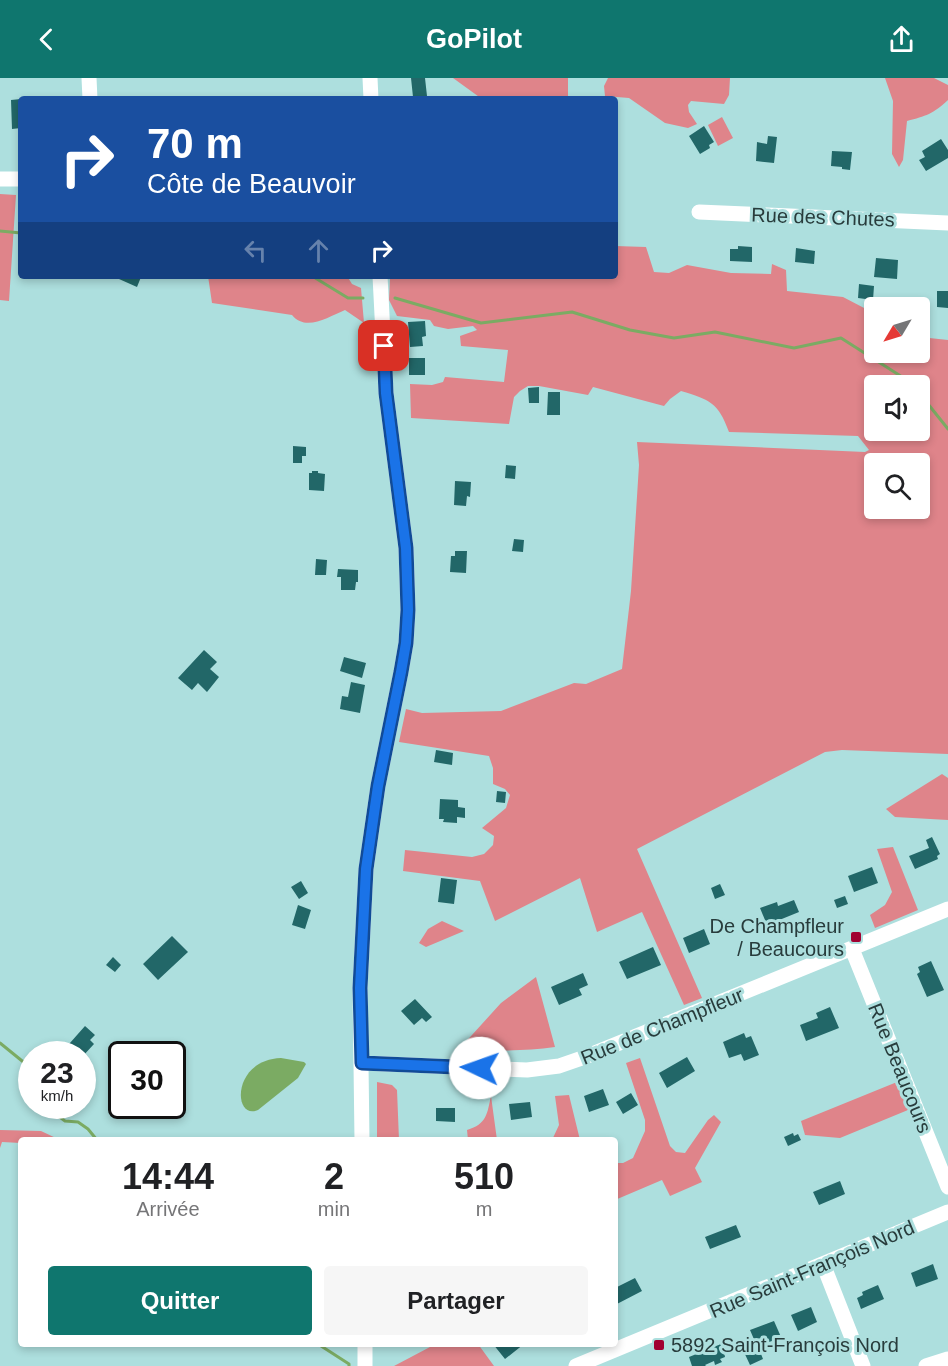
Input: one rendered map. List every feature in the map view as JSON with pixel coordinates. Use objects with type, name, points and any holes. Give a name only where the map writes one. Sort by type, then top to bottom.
[{"type":"street","points":[[89,78],[90,96]]},
{"type":"street","points":[[370,78],[371,96]]},
{"type":"street","points":[[0,179],[18,179]]},
{"type":"street","name":"Rue des Chutes","points":[[699,212],[948,223]]},
{"type":"street","points":[[362,1137],[360,988],[366,869],[378,786],[406,643],[408,610],[406,548],[386,393],[380,279]]},
{"type":"street","name":"Rue de Champfleur","points":[[362,1063],[526,1070],[559,1066],[585,1058],[948,909]]},
{"type":"street","name":"Rue Beaucours","points":[[852,949],[948,1187]]},
{"type":"street","name":"Rue Saint-François Nord","points":[[576,1366],[948,1212]]},
{"type":"street","points":[[823,1264],[863,1366]]},
{"type":"street","points":[[365,1347],[365,1366]]},
{"type":"street","points":[[926,1366],[948,1359]]},
{"type":"shaded area","points":[[453,78],[568,78],[568,96],[478,96]]},
{"type":"shaded area","points":[[608,78],[730,78],[729,95],[724,104],[691,101],[688,105],[689,112],[697,124],[688,128],[665,123],[629,98],[605,96],[604,86]]},
{"type":"shaded area","points":[[885,78],[934,78],[948,85],[948,100],[943,105],[929,114],[907,121],[903,160],[899,167],[892,154],[893,101]]},
{"type":"shaded area","points":[[722,117],[733,138],[718,146],[708,125]]},
{"type":"shaded area","points":[[0,194],[16,195],[9,301],[0,300]]},
{"type":"shaded area","points":[[618,246],[646,247],[654,272],[669,273],[687,265],[731,273],[771,274],[772,264],[786,270],[787,291],[843,297],[864,308],[864,363],[930,363],[930,338],[948,340],[948,754],[842,750],[825,752],[637,849],[702,998],[684,1005],[642,912],[597,932],[580,878],[495,921],[480,881],[403,871],[405,850],[472,857],[484,854],[493,845],[494,836],[482,828],[506,808],[510,795],[505,789],[493,784],[493,768],[489,756],[399,742],[406,709],[422,713],[501,711],[574,683],[586,684],[622,669],[631,591],[639,465],[637,442],[865,452],[869,450],[858,436],[729,432],[717,408],[706,400],[681,391],[664,406],[593,387],[588,395],[528,386],[514,397],[509,424],[411,418],[410,384],[432,385],[443,382],[445,377],[504,382],[508,350],[461,346],[460,336],[477,330],[473,326],[448,329],[434,326],[430,320],[397,316],[389,300],[390,279],[618,279]]},
{"type":"shaded area","points":[[208,279],[349,279],[352,284],[361,288],[364,323],[345,310],[310,323],[298,320],[292,315],[212,303]]},
{"type":"shaded area","points":[[942,774],[948,778],[948,820],[895,817],[886,809]]},
{"type":"shaded area","points":[[893,847],[918,910],[875,928],[870,915],[885,905],[892,892],[877,849]]},
{"type":"shaded area","points":[[442,921],[464,931],[426,947],[419,943],[428,929]]},
{"type":"shaded area","points":[[536,977],[555,1047],[488,1051],[466,1050],[462,1046],[501,1003]]},
{"type":"shaded area","points":[[281,1058],[306,1064],[298,1078],[258,1110],[250,1111],[244,1107],[241,1089],[245,1078],[265,1061]]},
{"type":"shaded area","points":[[640,1058],[670,1146],[676,1152],[685,1153],[714,1115],[721,1122],[695,1168],[702,1182],[670,1196],[662,1180],[618,1199],[618,1163],[633,1158],[645,1131],[645,1120],[626,1063]]},
{"type":"shaded area","points":[[377,1082],[392,1085],[397,1090],[399,1137],[377,1137]]},
{"type":"shaded area","points":[[897,1082],[908,1110],[840,1138],[805,1135],[801,1121]]},
{"type":"shaded area","points":[[569,1095],[579,1137],[553,1137],[559,1125],[555,1096]]},
{"type":"shaded area","points":[[491,1096],[497,1137],[468,1137],[467,1130],[479,1125],[487,1113]]},
{"type":"shaded area","points":[[0,1130],[41,1131],[54,1137],[18,1137],[18,1143],[2,1142],[0,1148]]},
{"type":"shaded area","points":[[430,1347],[480,1347],[494,1366],[394,1366]]},
{"type":"building","points":[[411,78],[425,78],[427,96],[413,96]]},
{"type":"building","points":[[18,99],[18,128],[12,129],[11,100]]},
{"type":"building","points":[[704,126],[714,142],[709,145],[710,148],[700,154],[689,136]]},
{"type":"building","points":[[768,136],[777,137],[774,163],[756,161],[757,142],[767,144]]},
{"type":"building","points":[[941,139],[948,150],[948,158],[926,171],[919,160],[925,157],[922,151]]},
{"type":"building","points":[[832,151],[852,152],[850,170],[831,166]]},
{"type":"building","points":[[738,246],[752,247],[752,262],[730,261],[730,249],[738,249]]},
{"type":"building","points":[[796,248],[815,251],[814,264],[795,262]]},
{"type":"building","points":[[876,258],[898,260],[897,279],[874,277]]},
{"type":"building","points":[[119,279],[140,279],[137,287]]},
{"type":"building","points":[[859,284],[874,286],[873,297],[858,298]]},
{"type":"building","points":[[937,291],[948,291],[948,308],[937,307]]},
{"type":"building","points":[[425,321],[426,336],[422,337],[423,346],[410,347],[408,322]]},
{"type":"building","points":[[409,358],[425,358],[425,375],[409,375]]},
{"type":"building","points":[[539,387],[539,403],[529,403],[528,388]]},
{"type":"building","points":[[548,392],[560,392],[560,415],[547,415]]},
{"type":"building","points":[[293,446],[306,447],[306,456],[302,456],[302,463],[293,463]]},
{"type":"building","points":[[506,465],[516,466],[515,479],[505,478]]},
{"type":"building","points":[[312,471],[325,474],[324,491],[309,490],[309,473]]},
{"type":"building","points":[[455,481],[471,482],[470,497],[467,496],[466,506],[454,505]]},
{"type":"building","points":[[514,539],[524,540],[523,552],[512,551]]},
{"type":"building","points":[[455,551],[467,551],[466,573],[450,572],[451,556],[455,556]]},
{"type":"building","points":[[316,559],[327,560],[326,575],[315,575]]},
{"type":"building","points":[[338,569],[358,570],[355,590],[341,590],[341,577],[337,577]]},
{"type":"building","points":[[204,650],[217,662],[210,669],[219,677],[207,692],[198,683],[192,690],[178,678]]},
{"type":"building","points":[[344,657],[366,663],[362,678],[340,671]]},
{"type":"building","points":[[351,682],[365,685],[360,713],[340,709],[342,696],[348,697]]},
{"type":"building","points":[[436,750],[453,753],[452,765],[434,762]]},
{"type":"building","points":[[497,791],[506,792],[505,803],[496,802]]},
{"type":"building","points":[[440,799],[458,800],[458,807],[465,808],[465,818],[457,817],[457,823],[443,822],[444,819],[439,819]]},
{"type":"building","points":[[932,837],[940,854],[937,856],[938,859],[915,869],[909,856],[929,848],[926,840]]},
{"type":"building","points":[[872,867],[878,883],[854,892],[848,876]]},
{"type":"building","points":[[441,878],[457,880],[454,904],[438,902]]},
{"type":"building","points":[[301,881],[308,893],[299,899],[291,887]]},
{"type":"building","points":[[720,884],[725,895],[715,899],[711,888]]},
{"type":"building","points":[[845,896],[848,904],[837,908],[834,900]]},
{"type":"building","points":[[794,900],[799,912],[767,925],[760,908],[777,902],[778,906]]},
{"type":"building","points":[[298,905],[311,910],[305,929],[292,925]]},
{"type":"building","points":[[704,929],[710,944],[689,953],[683,938]]},
{"type":"building","points":[[172,936],[188,952],[158,980],[143,964]]},
{"type":"building","points":[[653,947],[661,965],[627,979],[619,962]]},
{"type":"building","points":[[113,957],[121,965],[115,972],[106,965]]},
{"type":"building","points":[[931,961],[944,990],[927,997],[917,974],[920,972],[918,967]]},
{"type":"building","points":[[583,973],[588,985],[579,989],[582,995],[559,1005],[551,987]]},
{"type":"building","points":[[415,999],[432,1017],[426,1022],[422,1018],[414,1025],[401,1011]]},
{"type":"building","points":[[830,1007],[839,1028],[806,1041],[800,1025],[818,1018],[816,1013]]},
{"type":"building","points":[[85,1026],[95,1035],[91,1041],[72,1041]]},
{"type":"building","points":[[744,1033],[746,1038],[751,1036],[759,1055],[744,1061],[741,1054],[729,1058],[723,1042]]},
{"type":"building","points":[[687,1057],[695,1071],[667,1088],[659,1073]]},
{"type":"building","points":[[603,1089],[609,1105],[589,1112],[584,1096]]},
{"type":"building","points":[[631,1093],[638,1105],[623,1114],[616,1102]]},
{"type":"building","points":[[530,1102],[532,1117],[511,1120],[509,1104]]},
{"type":"building","points":[[436,1108],[455,1108],[455,1122],[436,1121]]},
{"type":"building","points":[[793,1133],[794,1136],[798,1134],[801,1140],[788,1146],[784,1137]]},
{"type":"building","points":[[840,1181],[845,1194],[819,1205],[813,1192]]},
{"type":"building","points":[[736,1225],[741,1237],[710,1249],[705,1237]]},
{"type":"building","points":[[933,1264],[938,1279],[916,1287],[911,1273]]},
{"type":"building","points":[[635,1278],[642,1291],[618,1303],[618,1286]]},
{"type":"building","points":[[878,1285],[884,1299],[861,1309],[857,1298],[863,1295],[862,1292]]},
{"type":"building","points":[[811,1307],[817,1322],[798,1331],[791,1315]]},
{"type":"building","points":[[774,1321],[781,1337],[779,1342],[766,1343],[765,1340],[756,1344],[750,1330]]},
{"type":"building","points":[[726,1342],[729,1350],[724,1352],[725,1357],[720,1359],[722,1362],[715,1365],[714,1361],[706,1366],[692,1366],[689,1357]]},
{"type":"building","points":[[757,1344],[763,1359],[750,1365],[743,1350]]},
{"type":"building","points":[[495,1347],[520,1347],[505,1359]]},
{"type":"waterway","points":[[0,231],[18,233]]},
{"type":"waterway","points":[[317,279],[348,298],[363,298]]},
{"type":"waterway","points":[[395,298],[481,323],[572,312],[630,330],[674,338],[715,332],[794,348],[841,338],[899,375]]},
{"type":"waterway","points":[[930,406],[948,429]]},
{"type":"waterway","points":[[0,1043],[18,1058]]},
{"type":"waterway","points":[[62,1119],[78,1122],[95,1137]]},
{"type":"waterway","points":[[323,1347],[349,1366]]},
{"type":"place","name":"De Champfleur / Beaucours","points":[[856,937]]},
{"type":"place","name":"5892 Saint-François Nord","points":[[659,1345]]},
{"type":"route","points":[[384,346],[386,393],[406,548],[408,610],[406,643],[378,786],[366,869],[360,988],[362,1063],[480,1068]]}]
